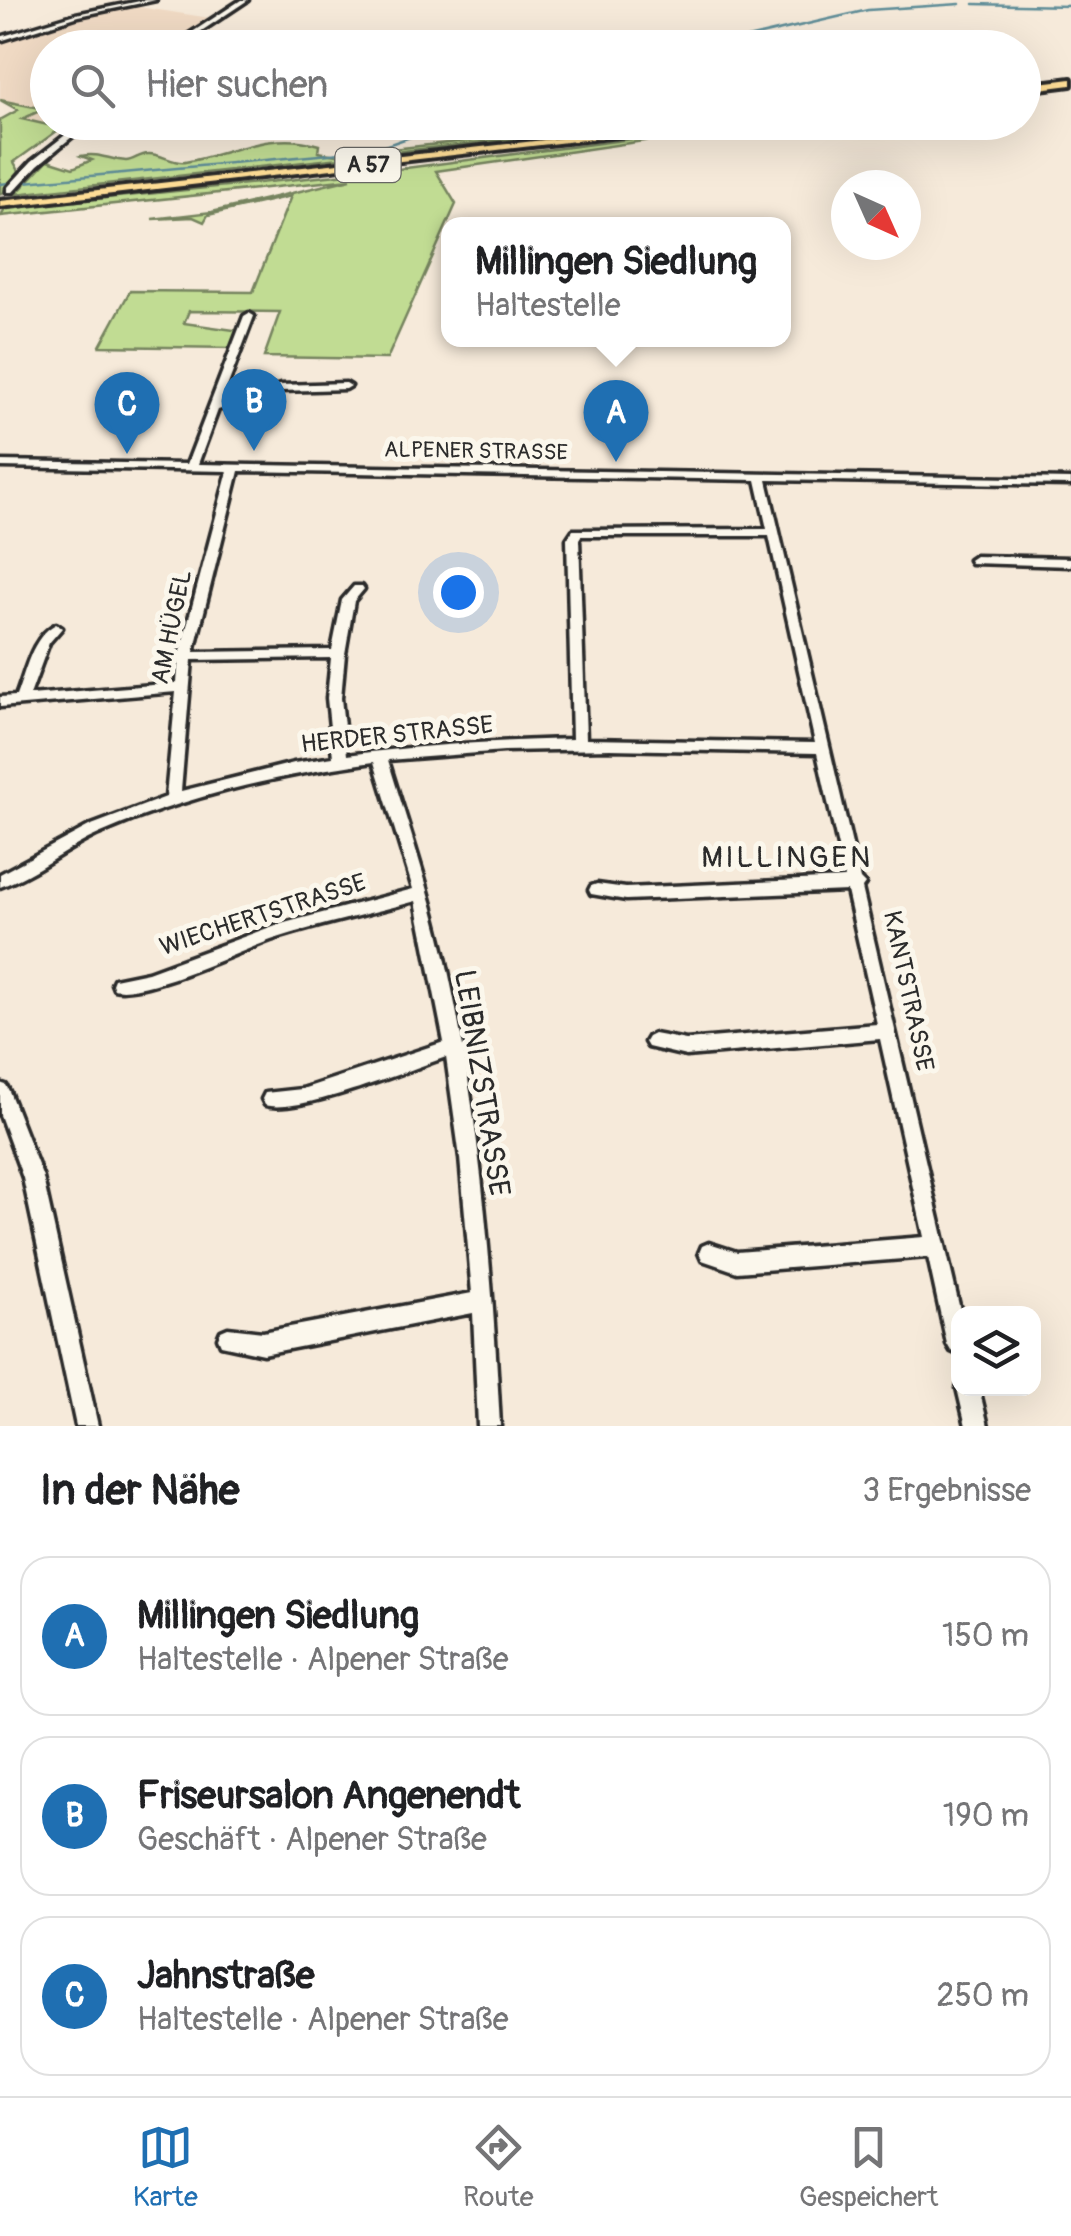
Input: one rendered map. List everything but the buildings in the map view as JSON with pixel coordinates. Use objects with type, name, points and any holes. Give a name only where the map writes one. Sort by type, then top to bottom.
[{"type":"highway","points":[[1041,83],[1071,79]]},
{"type":"highway","name":"A 57","points":[[3,198],[532,140]]},
{"type":"highway","name":"A 57","points":[[3,198],[562,140]]},
{"type":"street","points":[[0,39],[88,12],[154,0]]},
{"type":"street","points":[[199,30],[245,0]]},
{"type":"street","points":[[3,198],[35,163],[64,140]]},
{"type":"street","points":[[191,466],[249,316]]},
{"type":"street","points":[[214,408],[280,388],[346,386]]},
{"type":"street","name":"ALPENER STRASSE","points":[[0,464],[1071,482]]},
{"type":"street","name":"AM HÜGEL","points":[[173,799],[186,656],[234,468]]},
{"type":"street","name":"KANTSTRASSE","points":[[761,476],[821,748],[857,884],[951,1311]]},
{"type":"street","points":[[579,742],[573,539],[577,532],[771,533]]},
{"type":"street","points":[[974,560],[1071,562]]},
{"type":"street","points":[[340,759],[334,698],[338,654],[348,600],[358,589]]},
{"type":"street","points":[[22,699],[43,642],[56,628]]},
{"type":"street","points":[[186,656],[338,654]]},
{"type":"street","points":[[0,702],[181,687]]},
{"type":"street","name":"HERDER STRASSE","points":[[0,880],[74,839],[173,799],[249,776],[340,759],[579,742],[821,748]]},
{"type":"street","name":"LEIBNIZSTRASSE","points":[[379,755],[422,893],[454,1047],[484,1301],[489,1426]]},
{"type":"street","points":[[596,890],[626,894],[857,884]]},
{"type":"street","name":"WIECHERTSTRASSE","points":[[120,984],[149,979],[273,933],[422,893]]},
{"type":"street","points":[[654,1042],[686,1048],[888,1031]]},
{"type":"street","points":[[271,1098],[302,1096],[454,1047]]},
{"type":"street","points":[[0,1090],[33,1178],[86,1426]]},
{"type":"street","points":[[709,1253],[737,1262],[937,1246]]},
{"type":"street","points":[[228,1338],[263,1344],[484,1301]]},
{"type":"street","points":[[970,1396],[977,1426]]},
{"type":"shaded area","points":[[120,4],[210,18],[194,30],[30,30],[30,106],[0,100],[0,37]]},
{"type":"green space","points":[[0,100],[30,106],[30,115],[22,119],[30,121],[30,140],[44,140],[14,162],[19,171],[0,196],[0,120],[18,110]]},
{"type":"green space","points":[[284,140],[319,145],[318,152],[337,155],[502,140],[16,194],[48,160],[73,168],[92,160],[81,156],[87,155],[126,161],[153,154],[185,162]]},
{"type":"green space","points":[[650,140],[436,171],[456,204],[450,217],[441,217],[441,238],[387,359],[264,357],[280,312],[189,311],[184,323],[241,331],[234,348],[100,346],[130,291],[253,292],[291,196],[208,215],[204,222],[193,217],[152,219],[212,212],[351,179],[1,216],[6,208]]},
{"type":"waterway","points":[[782,30],[868,10],[960,4]]},
{"type":"waterway","points":[[974,4],[1071,6]]},
{"type":"waterway","points":[[373,150],[402,140]]},
{"type":"waterway","points":[[25,182],[363,151]]},
{"type":"waterway","points":[[0,184],[9,183]]},
{"type":"tunnel","points":[[0,202],[10,190]]},
{"type":"place","name":"Friseursalon Angenendt","points":[[254,451]]},
{"type":"place","name":"Jahnstraße","points":[[127,454]]},
{"type":"place","name":"Millingen Siedlung","points":[[616,462]]},
{"type":"district","name":"MILLINGEN","points":[[787,857]]}]
